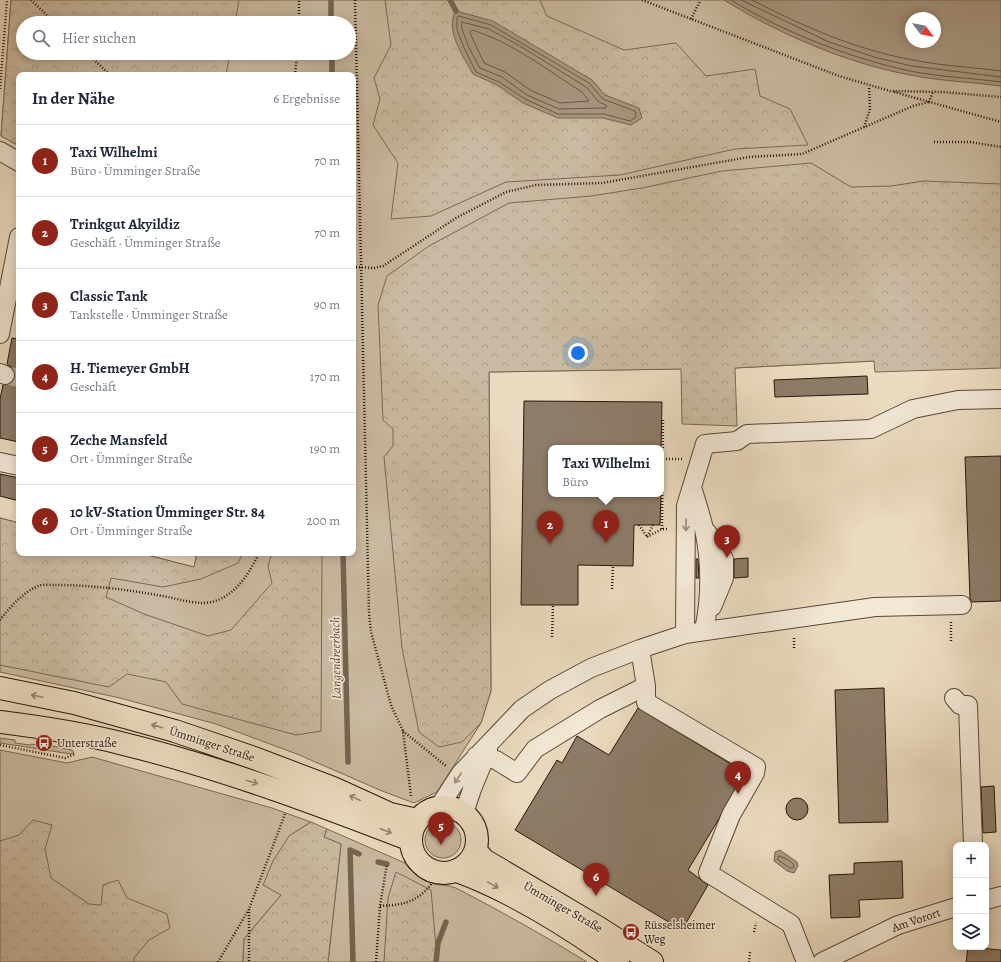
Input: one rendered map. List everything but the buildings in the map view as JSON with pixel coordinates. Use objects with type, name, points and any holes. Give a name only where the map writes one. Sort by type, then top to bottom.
[{"type":"main road","name":"Ümminger Straße","points":[[0,688],[74,703],[175,731],[276,766],[333,788],[390,814],[417,820]]},
{"type":"main road","name":"Ümminger Straße","points":[[0,722],[46,728],[119,742],[293,795],[410,840],[414,855],[421,865],[428,870],[448,872],[487,882],[591,942],[618,962]]},
{"type":"main road","points":[[410,840],[412,830],[417,820],[432,809],[439,807],[455,809],[464,813],[475,828],[477,836],[476,851],[465,866],[448,872]]},
{"type":"main road","name":"Ümminger Straße","points":[[476,851],[484,860],[599,928],[652,962]]},
{"type":"street","points":[[0,151],[16,160]]},
{"type":"street","points":[[0,334],[16,252]]},
{"type":"street","points":[[685,634],[686,506],[705,444],[737,441],[747,434],[871,429],[913,409],[958,400],[1001,399]]},
{"type":"street","points":[[0,462],[16,465]]},
{"type":"street","points":[[692,487],[704,528],[709,578],[705,625]]},
{"type":"street","points":[[439,807],[461,773],[481,757],[494,738],[522,709],[550,690],[591,668],[640,649],[685,634],[705,625],[741,626],[875,607],[962,605]]},
{"type":"street","points":[[640,649],[646,686],[646,702],[756,767],[755,773],[731,815],[708,873],[791,924],[806,962]]},
{"type":"street","points":[[481,757],[496,760],[517,773],[535,749],[600,708],[646,686]]},
{"type":"street","points":[[954,698],[960,705],[968,705],[973,842]]},
{"type":"street","points":[[464,813],[481,757]]},
{"type":"street","points":[[989,899],[1001,896]]},
{"type":"street","name":"Am Vorort","points":[[822,962],[898,924],[953,908]]},
{"type":"street","name":"Am Vorort","points":[[845,962],[876,935]]},
{"type":"path","points":[[0,89],[7,0]]},
{"type":"path","points":[[31,0],[48,16]]},
{"type":"path","points":[[298,16],[299,0]]},
{"type":"path","points":[[356,0],[369,613],[371,632],[391,704],[403,731],[411,796]]},
{"type":"path","points":[[642,0],[839,76],[869,86],[1001,122]]},
{"type":"path","points":[[691,19],[700,1]]},
{"type":"path","points":[[94,60],[107,72]]},
{"type":"path","points":[[295,72],[296,60]]},
{"type":"path","points":[[864,127],[870,109],[869,86]]},
{"type":"path","points":[[890,91],[933,92],[1001,97]]},
{"type":"path","points":[[929,102],[933,92]]},
{"type":"path","points":[[356,267],[374,268],[383,266],[456,218],[506,192],[536,185],[566,185],[610,182],[742,158],[802,154],[848,136],[864,127],[913,106],[929,102]]},
{"type":"path","points":[[934,142],[970,142],[1001,147]]},
{"type":"path","points":[[663,419],[663,445]]},
{"type":"path","points":[[662,497],[662,529]]},
{"type":"path","points":[[639,525],[647,537],[653,525]]},
{"type":"path","points":[[0,620],[10,606],[39,585],[78,585],[143,592],[197,602],[215,602],[224,597],[239,584],[252,568],[258,556]]},
{"type":"path","points":[[612,565],[612,589]]},
{"type":"path","points":[[552,637],[553,605]]},
{"type":"path","points":[[403,731],[451,770]]},
{"type":"path","points":[[0,746],[65,758],[80,752]]},
{"type":"path","points":[[218,962],[249,909],[279,828]]},
{"type":"path","points":[[376,962],[380,906],[387,864]]},
{"type":"path","points":[[380,906],[402,905],[419,896],[448,872]]},
{"type":"path","points":[[249,909],[249,962]]},
{"type":"path","points":[[749,962],[750,952]]},
{"type":"green space","points":[[11,0],[1001,0],[1001,362],[874,361],[734,368],[489,372],[491,691],[481,723],[437,792],[414,803],[382,791],[297,754],[216,724],[120,698],[0,672],[0,518],[16,522],[16,556],[151,556],[194,567],[196,556],[356,556],[356,72],[16,72],[16,144],[1,136]]},
{"type":"green space","points":[[11,0],[239,0],[236,16],[16,16],[16,60],[229,60],[227,72],[16,72],[16,144],[1,136]]},
{"type":"green space","points":[[385,0],[540,0],[547,16],[624,50],[676,43],[706,76],[755,69],[760,96],[790,109],[808,145],[735,149],[620,175],[506,182],[431,216],[391,219],[398,163],[373,125],[380,99],[374,78],[391,45]]},
{"type":"green space","points":[[811,163],[851,187],[891,186],[924,181],[1001,184],[1001,368],[875,372],[874,361],[735,368],[737,426],[682,424],[681,369],[489,372],[491,691],[481,723],[462,742],[439,747],[419,732],[402,648],[384,457],[393,446],[393,429],[383,420],[378,305],[387,276],[429,246],[509,203],[591,196],[642,188],[722,171]]},
{"type":"green space","points":[[0,518],[16,522],[16,556],[151,556],[194,567],[196,556],[242,556],[238,563],[201,579],[163,587],[111,578],[106,597],[144,614],[208,636],[231,630],[272,583],[268,566],[271,556],[322,556],[321,731],[296,735],[182,704],[166,682],[127,674],[109,687],[0,665]]},
{"type":"green space","points":[[0,738],[15,740],[15,743],[47,747],[48,745],[72,750],[74,753],[71,754],[0,743]]},
{"type":"green space","points":[[0,750],[67,763],[92,757],[272,808],[311,822],[289,836],[281,895],[244,939],[243,962],[0,962]]},
{"type":"green space","points":[[33,820],[52,825],[45,849],[51,878],[89,904],[101,905],[103,885],[118,880],[127,898],[167,914],[170,928],[149,940],[134,958],[134,962],[0,962],[0,841],[19,835]]},
{"type":"green space","points":[[311,822],[327,829],[324,837],[341,844],[328,962],[243,962],[244,939],[281,895],[263,885],[273,861],[289,836]]},
{"type":"green space","points":[[447,822],[456,827],[460,833],[460,847],[456,853],[447,858],[439,858],[430,853],[426,847],[425,836],[430,827],[436,823]]},
{"type":"green space","points":[[327,829],[405,863],[426,881],[458,889],[523,924],[587,962],[328,962],[341,844],[324,837]]},
{"type":"green space","points":[[396,872],[431,890],[437,958],[435,962],[384,962],[388,898]]},
{"type":"water","points":[[724,0],[1001,0],[1001,86],[921,77],[886,70],[814,46],[767,24]]},
{"type":"water","points":[[456,11],[493,21],[592,80],[605,95],[639,108],[642,118],[631,125],[603,118],[558,118],[523,103],[497,85],[473,74],[454,35],[452,26]]},
{"type":"water","points":[[780,850],[797,862],[798,866],[794,873],[787,871],[774,861],[775,852]]},
{"type":"waterway","name":"Langendreerbach","points":[[331,0],[331,16]]},
{"type":"waterway","points":[[450,0],[456,11]]},
{"type":"waterway","name":"Langendreerbach","points":[[332,60],[332,72]]},
{"type":"waterway","name":"Langendreerbach","points":[[343,556],[348,762]]},
{"type":"waterway","name":"Langendreerbach","points":[[353,962],[350,850],[359,854]]},
{"type":"waterway","points":[[378,862],[387,864]]},
{"type":"waterway","points":[[436,962],[438,943],[446,922]]},
{"type":"tunnel","points":[[5,375],[16,377]]},
{"type":"place","name":"Taxi Wilhelmi","points":[[606,543]]},
{"type":"place","name":"Trinkgut Akyildiz","points":[[550,544]]},
{"type":"place","name":"Classic Tank","points":[[727,558]]},
{"type":"place","name":"Unterstraße","points":[[44,743]]},
{"type":"place","name":"H. Tiemeyer GmbH","points":[[738,794]]},
{"type":"place","name":"Zeche Mansfeld","points":[[441,845]]},
{"type":"place","name":"10 kV-Station Ümminger Str. 84","points":[[596,896]]},
{"type":"place","name":"Rüsselsheimer Weg","points":[[631,932]]}]
